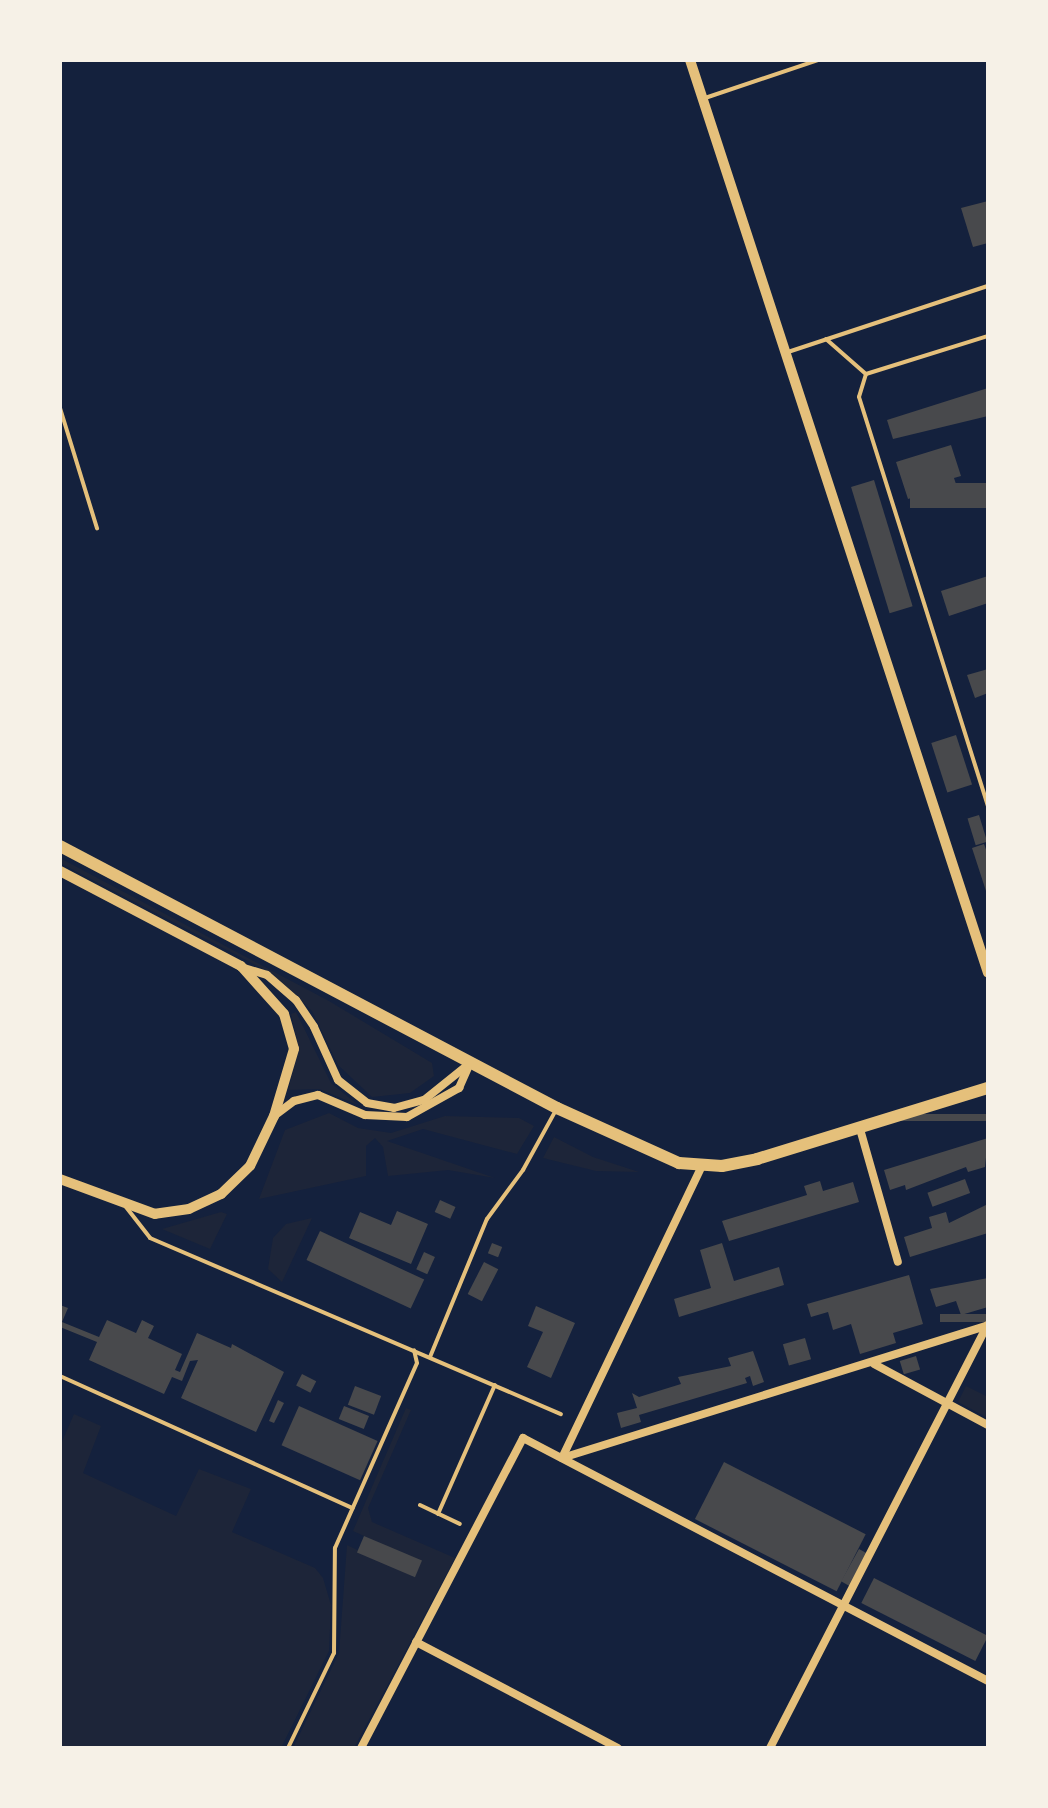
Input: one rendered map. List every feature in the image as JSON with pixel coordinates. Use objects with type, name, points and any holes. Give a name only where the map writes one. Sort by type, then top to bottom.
[{"type":"main road","points":[[60,846],[625,1142],[702,1166],[757,1159],[988,1088]]},
{"type":"street","points":[[690,60],[988,973]]},
{"type":"street","points":[[60,871],[241,966],[267,975],[296,1000],[314,1027],[338,1080],[367,1103],[394,1108],[424,1100],[470,1063]]},
{"type":"street","points":[[60,1179],[126,1207],[169,1214],[221,1194],[250,1166],[274,1116],[292,1061],[291,1032],[273,998],[241,966]]},
{"type":"street","points":[[274,1116],[294,1101],[318,1095],[365,1115],[407,1117],[459,1088],[470,1063]]},
{"type":"street","points":[[860,1129],[898,1262]]},
{"type":"street","points":[[562,1458],[702,1166]]},
{"type":"street","points":[[562,1458],[874,1364],[988,1325]]},
{"type":"street","points":[[770,1748],[988,1325]]},
{"type":"street","points":[[874,1364],[988,1425]]},
{"type":"street","points":[[361,1748],[523,1438],[988,1681]]},
{"type":"street","points":[[416,1642],[618,1748]]},
{"type":"lane","points":[[703,98],[818,60]]},
{"type":"lane","points":[[786,353],[988,286]]},
{"type":"lane","points":[[866,374],[988,336]]},
{"type":"lane","points":[[826,339],[866,374]]},
{"type":"lane","points":[[866,374],[859,397],[988,807]]},
{"type":"lane","points":[[60,408],[97,528]]},
{"type":"lane","points":[[430,1357],[487,1219],[523,1170],[557,1108]]},
{"type":"lane","points":[[126,1207],[150,1238],[561,1414]]},
{"type":"lane","points":[[288,1748],[334,1653],[335,1548],[417,1363],[414,1350]]},
{"type":"lane","points":[[60,1376],[353,1508]]},
{"type":"lane","points":[[438,1514],[495,1385]]},
{"type":"lane","points":[[420,1505],[460,1524]]},
{"type":"shaded area","points":[[60,858],[329,1001],[432,1063],[434,1076],[410,1093],[372,1097],[338,1065],[312,1011],[271,973],[60,863]]},
{"type":"shaded area","points":[[296,1012],[331,1083],[358,1105],[319,1089],[288,1090],[299,1049],[291,1014]]},
{"type":"shaded area","points":[[329,1113],[358,1128],[391,1133],[445,1116],[519,1118],[534,1126],[517,1154],[423,1129],[387,1141],[495,1178],[448,1170],[388,1176],[383,1147],[375,1138],[366,1146],[366,1176],[259,1199],[285,1130]]},
{"type":"shaded area","points":[[554,1137],[593,1157],[639,1172],[596,1171],[543,1158]]},
{"type":"shaded area","points":[[221,1212],[227,1214],[210,1249],[162,1229]]},
{"type":"shaded area","points":[[312,1218],[282,1282],[268,1269],[273,1238],[286,1224]]},
{"type":"shaded area","points":[[966,1386],[988,1397],[988,1418],[958,1402]]},
{"type":"shaded area","points":[[406,1408],[411,1410],[368,1508],[372,1522],[455,1558],[354,1748],[293,1748],[339,1653],[347,1545],[414,1577],[421,1562],[353,1531]]},
{"type":"shaded area","points":[[74,1414],[101,1426],[83,1473],[176,1516],[199,1469],[251,1489],[232,1532],[315,1568],[323,1578],[331,1605],[329,1651],[281,1748],[60,1748],[60,1446]]},
{"type":"building","points":[[988,201],[988,243],[973,247],[961,208]]},
{"type":"building","points":[[988,388],[988,416],[893,439],[887,420]]},
{"type":"building","points":[[951,445],[961,476],[954,478],[956,484],[908,499],[896,462]]},
{"type":"building","points":[[874,480],[913,606],[890,613],[851,487]]},
{"type":"building","points":[[910,483],[988,483],[988,508],[910,508]]},
{"type":"building","points":[[988,576],[988,603],[949,616],[941,591]]},
{"type":"building","points":[[988,669],[988,693],[975,698],[967,675]]},
{"type":"building","points":[[956,735],[972,784],[947,792],[931,743]]},
{"type":"building","points":[[979,815],[987,842],[976,845],[968,819]]},
{"type":"building","points":[[984,844],[988,855],[987,894],[972,848]]},
{"type":"building","points":[[889,1114],[988,1114],[988,1121],[889,1121]]},
{"type":"building","points":[[988,1138],[985,1167],[968,1172],[966,1167],[906,1190],[905,1185],[890,1190],[884,1170]]},
{"type":"building","points":[[965,1179],[970,1193],[933,1207],[927,1193]]},
{"type":"building","points":[[820,1181],[823,1191],[853,1182],[859,1202],[729,1241],[722,1221],[807,1195],[804,1186]]},
{"type":"building","points":[[440,1200],[456,1207],[450,1219],[435,1212]]},
{"type":"building","points":[[988,1204],[988,1233],[910,1257],[904,1237],[932,1228],[929,1217],[946,1212],[949,1223]]},
{"type":"building","points":[[397,1211],[428,1224],[411,1264],[349,1238],[360,1212],[391,1225]]},
{"type":"building","points":[[320,1231],[424,1280],[411,1309],[306,1260]]},
{"type":"building","points":[[492,1243],[502,1247],[498,1257],[488,1253]]},
{"type":"building","points":[[722,1243],[734,1281],[779,1267],[784,1285],[679,1317],[674,1299],[711,1288],[700,1250]]},
{"type":"building","points":[[424,1252],[435,1257],[427,1274],[416,1269]]},
{"type":"building","points":[[484,1262],[498,1269],[482,1301],[468,1294]]},
{"type":"building","points":[[909,1275],[923,1324],[893,1333],[896,1343],[860,1354],[851,1324],[833,1330],[828,1312],[811,1317],[807,1304]]},
{"type":"building","points":[[988,1278],[988,1307],[961,1315],[956,1301],[936,1307],[930,1289]]},
{"type":"building","points":[[60,1305],[68,1308],[62,1322],[99,1337],[107,1320],[136,1333],[142,1320],[154,1326],[148,1338],[182,1354],[175,1370],[180,1372],[197,1333],[231,1348],[232,1344],[284,1372],[256,1432],[181,1398],[198,1360],[190,1361],[182,1381],[172,1377],[164,1394],[89,1360],[97,1342],[60,1327]]},
{"type":"building","points":[[536,1306],[575,1323],[551,1378],[527,1367],[543,1332],[528,1326]]},
{"type":"building","points":[[940,1314],[988,1314],[988,1322],[940,1322]]},
{"type":"building","points":[[805,1338],[811,1359],[789,1365],[783,1344]]},
{"type":"building","points":[[753,1351],[764,1382],[753,1386],[750,1376],[745,1378],[747,1383],[639,1415],[641,1422],[621,1428],[617,1413],[637,1408],[632,1393],[639,1397],[681,1384],[678,1377],[731,1366],[728,1358]]},
{"type":"building","points":[[916,1356],[920,1369],[904,1374],[900,1361]]},
{"type":"building","points":[[302,1374],[316,1381],[310,1393],[296,1386]]},
{"type":"building","points":[[355,1386],[381,1396],[374,1415],[348,1405]]},
{"type":"building","points":[[278,1400],[284,1403],[274,1423],[269,1421]]},
{"type":"building","points":[[299,1406],[378,1441],[360,1480],[282,1445]]},
{"type":"building","points":[[344,1406],[369,1416],[364,1429],[339,1419]]},
{"type":"building","points":[[724,1462],[866,1534],[837,1591],[695,1519]]},
{"type":"building","points":[[364,1536],[422,1561],[415,1577],[357,1553]]},
{"type":"building","points":[[859,1549],[868,1554],[850,1586],[841,1581]]},
{"type":"building","points":[[874,1578],[988,1636],[975,1661],[861,1603]]}]
